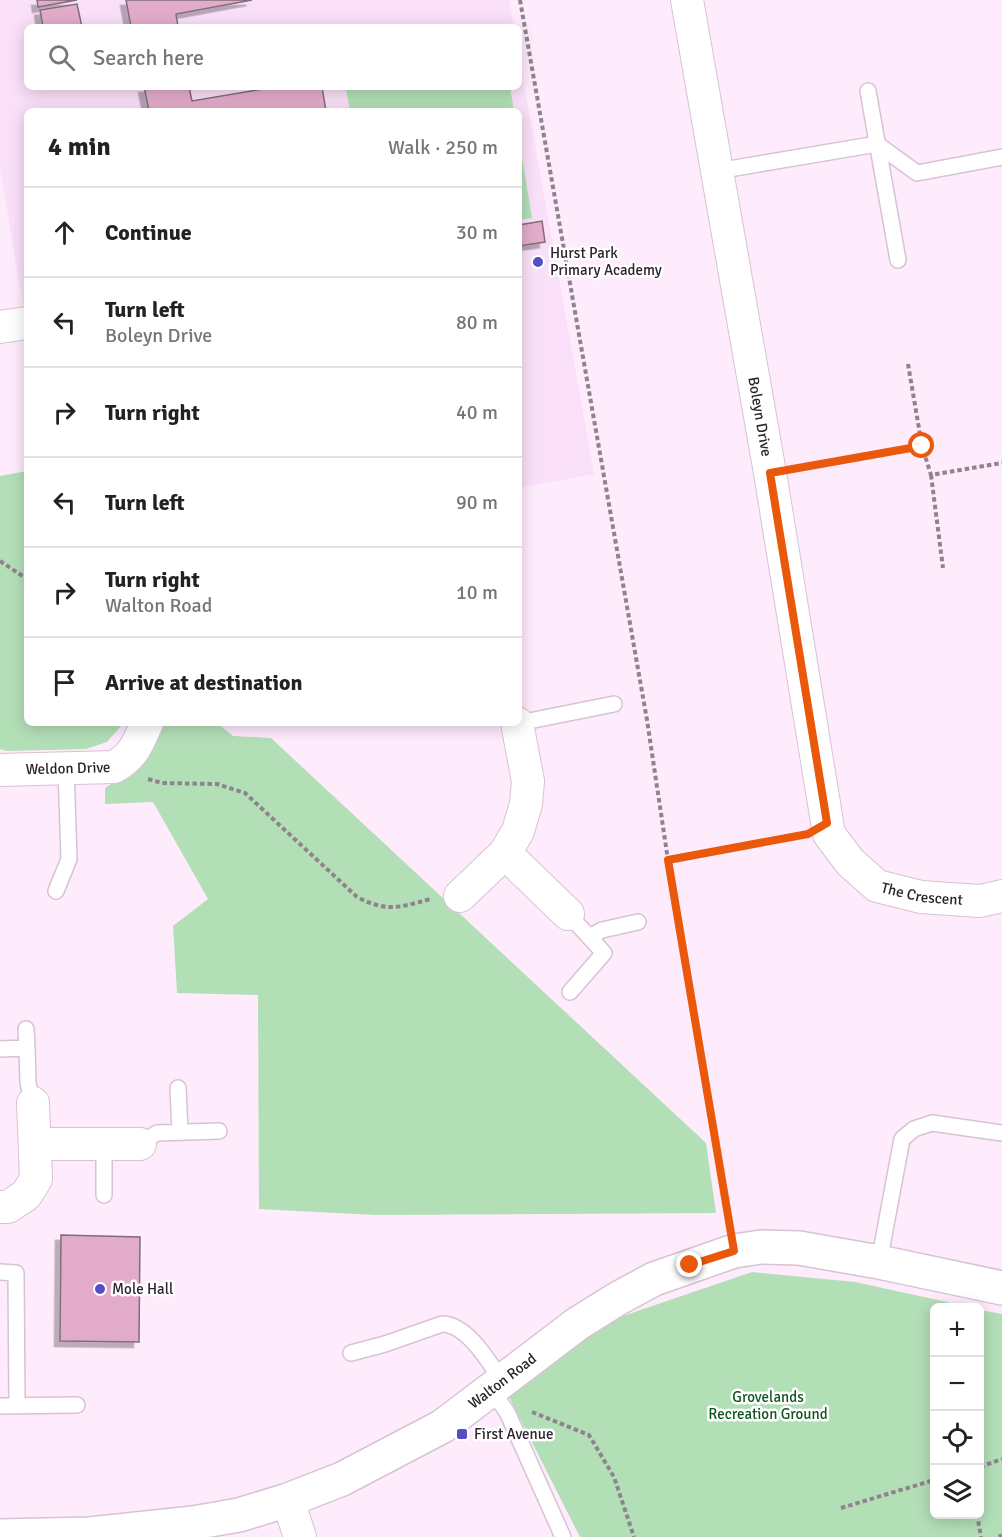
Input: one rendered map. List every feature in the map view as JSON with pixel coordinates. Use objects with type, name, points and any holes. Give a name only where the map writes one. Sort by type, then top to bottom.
[{"type":"main road","name":"Walton Road","points":[[0,1536],[90,1534],[192,1523],[239,1515],[288,1500],[342,1479],[384,1458],[500,1394],[577,1324],[616,1299],[654,1279],[734,1251],[761,1247],[798,1248],[879,1262],[1002,1288]]},
{"type":"street","name":"Boleyn Drive","points":[[687,0],[770,473],[828,828]]},
{"type":"street","points":[[0,327],[24,323]]},
{"type":"street","name":"Weldon Drive","points":[[0,770],[114,767],[126,760],[136,747],[146,726]]},
{"type":"street","points":[[460,896],[505,853],[518,831],[526,804],[528,781],[519,726]]},
{"type":"street","name":"The Crescent","points":[[828,828],[850,862],[877,886],[921,897],[980,901],[1002,896]]},
{"type":"street","points":[[505,853],[568,914]]},
{"type":"street","points":[[0,1207],[8,1206],[27,1195],[36,1179],[33,1103]]},
{"type":"street","points":[[36,1144],[140,1144]]},
{"type":"street","points":[[288,1500],[300,1537]]},
{"type":"lane","points":[[868,91],[898,260]]},
{"type":"lane","points":[[717,171],[877,144],[917,173],[1002,157]]},
{"type":"lane","points":[[522,722],[614,704]]},
{"type":"lane","points":[[56,891],[69,859],[66,769]]},
{"type":"lane","points":[[568,914],[604,953],[570,992]]},
{"type":"lane","points":[[589,937],[602,930],[638,922]]},
{"type":"lane","points":[[26,1029],[28,1083],[33,1103]]},
{"type":"lane","points":[[0,1049],[27,1048]]},
{"type":"lane","points":[[178,1088],[180,1132]]},
{"type":"lane","points":[[879,1262],[902,1139],[914,1129],[932,1123],[1002,1133]]},
{"type":"lane","points":[[140,1144],[158,1133],[219,1131]]},
{"type":"lane","points":[[104,1143],[104,1196]]},
{"type":"lane","points":[[0,1272],[16,1273],[17,1406]]},
{"type":"lane","points":[[351,1353],[442,1324],[457,1327],[483,1354],[563,1537]]},
{"type":"lane","points":[[0,1406],[77,1405]]},
{"type":"path","points":[[520,0],[647,720],[668,860],[734,1251]]},
{"type":"path","points":[[908,364],[922,446],[931,475],[943,568]]},
{"type":"path","points":[[770,473],[922,446]]},
{"type":"path","points":[[931,475],[1002,463]]},
{"type":"path","points":[[0,561],[24,577]]},
{"type":"path","points":[[126,760],[144,778],[162,783],[217,784],[245,793],[357,897],[373,905],[398,908],[443,895],[460,896]]},
{"type":"path","points":[[668,860],[808,834],[828,828]]},
{"type":"path","points":[[500,1394],[534,1412],[589,1435],[614,1477],[634,1537]]},
{"type":"path","points":[[984,1466],[1002,1459]]},
{"type":"path","points":[[841,1508],[930,1481]]},
{"type":"path","points":[[978,1519],[981,1537]]},
{"type":"shaded area","name":"Hurst Park Primary Academy","points":[[0,0],[509,0],[513,24],[24,24],[24,90],[522,90],[522,73],[594,474],[522,487],[522,108],[24,108],[24,312],[0,168]]},
{"type":"green space","points":[[346,90],[510,90],[514,108],[349,108]]},
{"type":"green space","points":[[522,157],[532,218],[522,220]]},
{"type":"green space","points":[[24,472],[24,726],[121,726],[107,742],[86,749],[6,751],[0,749],[0,476]]},
{"type":"green space","points":[[162,726],[221,726],[233,736],[271,738],[706,1143],[716,1213],[376,1215],[259,1209],[258,995],[177,993],[173,926],[208,899],[153,802],[105,804],[105,788],[144,763]]},
{"type":"green space","name":"Grovelands Recreation Ground","points":[[752,1272],[855,1282],[952,1303],[930,1303],[930,1519],[984,1519],[984,1311],[1002,1314],[1002,1537],[580,1537],[508,1395],[579,1331]]},
{"type":"building","points":[[37,0],[77,0],[38,7]]},
{"type":"building","points":[[126,0],[252,0],[176,14],[178,24],[130,24]]},
{"type":"building","points":[[77,4],[81,24],[42,24],[40,10]]},
{"type":"building","points":[[145,90],[190,90],[192,101],[257,90],[322,90],[326,108],[148,108]]},
{"type":"building","points":[[542,221],[545,242],[522,246],[522,224]]},
{"type":"building","name":"Mole Hall","points":[[61,1235],[140,1237],[139,1342],[60,1341]]},
{"type":"place","name":"Hurst Park Primary Academy","points":[[538,262]]},
{"type":"place","name":"Mole Hall","points":[[100,1289]]},
{"type":"place","name":"First Avenue","points":[[462,1434]]},
{"type":"route","points":[[690,1265],[734,1251],[668,860],[808,834],[827,823],[770,473],[922,446]]}]
